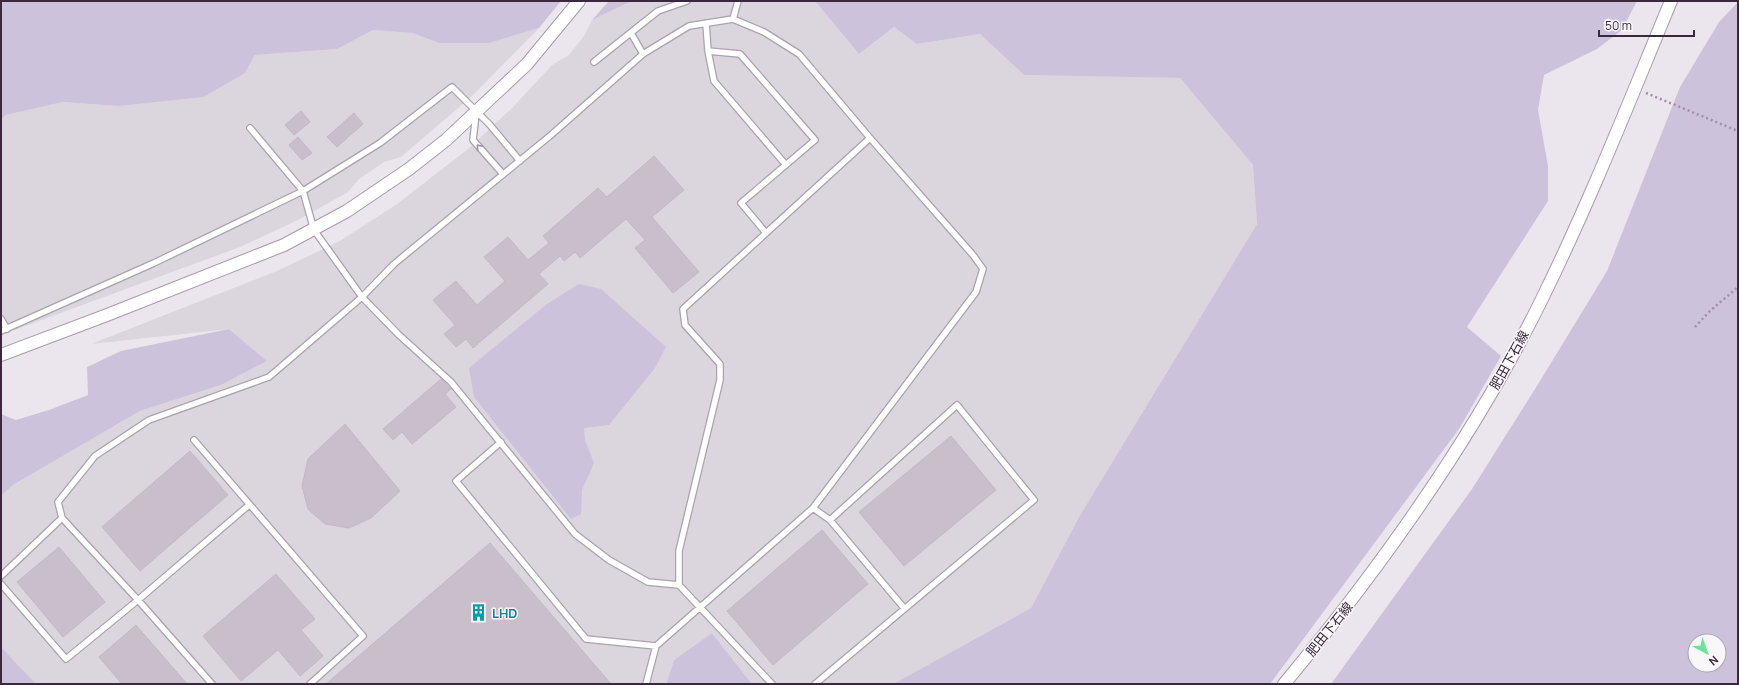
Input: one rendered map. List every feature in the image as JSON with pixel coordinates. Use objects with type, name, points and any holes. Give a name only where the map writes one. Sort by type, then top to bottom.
[{"type":"main road","points":[[1,355],[284,245],[347,211],[409,169],[446,140],[476,113],[527,64],[579,1]]},
{"type":"main road","name":"肥田下石線","points":[[1284,684],[1338,620],[1426,498],[1511,357],[1540,304],[1602,170],[1671,1]]},
{"type":"lane","points":[[594,62],[658,11],[687,1]]},
{"type":"lane","points":[[734,19],[738,1]]},
{"type":"lane","points":[[212,684],[138,600],[62,518],[58,502],[95,456],[149,420],[269,377],[362,297],[394,264],[520,161],[643,54],[689,26],[734,19],[764,32],[799,54],[983,269],[976,292],[812,508],[656,646],[646,684]]},
{"type":"lane","points":[[706,23],[708,51],[714,81],[786,165]]},
{"type":"lane","points":[[631,33],[643,54]]},
{"type":"lane","points":[[708,51],[740,54],[815,140],[741,203],[766,233]]},
{"type":"lane","points":[[1,319],[4,330],[154,263],[302,191],[380,143],[452,87],[476,113],[490,125],[520,161]]},
{"type":"lane","points":[[476,113],[473,140],[503,174]]},
{"type":"lane","points":[[250,128],[302,191],[314,230],[362,297],[399,335],[451,382],[575,534],[609,560],[648,582],[679,585],[772,684]]},
{"type":"lane","points":[[679,585],[678,551],[720,380],[720,364],[686,325],[683,309],[870,138]]},
{"type":"lane","points":[[815,684],[1034,500],[957,405],[830,520]]},
{"type":"lane","points":[[194,440],[363,636],[310,684]]},
{"type":"lane","points":[[500,442],[456,481],[586,639],[656,646]]},
{"type":"lane","points":[[1,584],[66,659],[138,600],[249,505]]},
{"type":"lane","points":[[812,508],[830,520],[904,608]]},
{"type":"lane","points":[[1,576],[62,518]]},
{"type":"path","points":[[1645,93],[1738,131]]},
{"type":"path","points":[[1695,327],[1711,310],[1738,287]]},
{"type":"shaded area","points":[[1,1],[561,1],[539,28],[489,43],[439,43],[412,33],[373,30],[337,49],[255,55],[245,73],[203,97],[118,106],[63,102],[6,115],[1,120]]},
{"type":"shaded area","points":[[609,1],[632,1],[592,20]]},
{"type":"shaded area","points":[[632,1],[815,1],[859,54],[894,27],[918,44],[980,34],[1024,75],[1180,78],[1253,165],[1257,224],[1079,517],[1031,608],[893,684],[752,684],[712,633],[674,660],[666,684],[36,684],[1,647],[1,496],[13,485],[140,411],[221,385],[267,361],[229,329],[91,344],[277,271],[340,241],[397,204],[468,149],[513,107],[552,65],[569,55],[584,36],[592,20]]},
{"type":"shaded area","points":[[815,1],[1637,1],[1622,30],[1597,49],[1544,75],[1538,110],[1548,166],[1548,201],[1467,327],[1501,356],[1459,429],[1270,684],[893,684],[1031,608],[1079,517],[1257,224],[1253,165],[1180,78],[1024,75],[980,34],[917,44],[894,27],[859,54]]},
{"type":"shaded area","points":[[1738,2],[1738,684],[1331,684],[1472,489],[1607,271],[1680,87],[1719,22]]},
{"type":"shaded area","points":[[539,28],[472,96],[401,157],[384,162],[359,179],[348,192],[298,220],[240,247],[1,335],[1,120],[6,115],[63,102],[118,106],[245,73],[255,55],[337,49],[373,30],[412,33],[439,43],[489,43]]},
{"type":"shaded area","points":[[579,284],[601,289],[666,347],[655,368],[609,425],[584,428],[585,440],[594,463],[582,490],[581,514],[571,519],[474,397],[469,368],[547,304]]},
{"type":"shaded area","points":[[229,329],[267,361],[221,385],[140,411],[13,485],[1,496],[1,414],[16,420],[49,410],[88,395],[87,367],[121,351]]},
{"type":"shaded area","points":[[712,633],[752,684],[666,684],[674,660]]},
{"type":"shaded area","points":[[1,647],[36,684],[1,684]]},
{"type":"building","points":[[301,111],[310,122],[294,135],[285,125]]},
{"type":"building","points":[[354,113],[363,124],[337,147],[327,137]]},
{"type":"building","points":[[298,137],[312,153],[302,160],[289,145]]},
{"type":"building","points":[[654,156],[684,190],[652,217],[699,272],[673,293],[635,248],[645,240],[626,219],[580,258],[575,252],[564,261],[560,256],[539,274],[548,284],[473,348],[466,339],[456,347],[444,334],[455,325],[433,300],[456,281],[477,305],[505,281],[484,257],[508,237],[528,260],[549,243],[543,236],[598,188],[607,197]]},
{"type":"building","points":[[441,379],[451,389],[445,394],[456,407],[412,444],[402,432],[393,440],[383,429]]},
{"type":"building","points":[[345,424],[400,491],[371,518],[349,528],[325,524],[308,509],[302,486],[308,459]]},
{"type":"building","points":[[951,436],[996,490],[904,566],[859,512]]},
{"type":"building","points":[[190,451],[228,495],[140,571],[102,527]]},
{"type":"building","points":[[822,530],[868,584],[773,665],[727,611]]},
{"type":"building","name":"LHD","points":[[490,543],[611,684],[326,684]]},
{"type":"building","points":[[59,547],[105,602],[63,637],[17,582]]},
{"type":"building","points":[[276,574],[315,619],[301,630],[323,656],[300,676],[278,650],[241,681],[203,636]]},
{"type":"building","points":[[136,625],[187,684],[122,684],[99,657]]},
{"type":"place","name":"LHD","points":[[479,613]]}]
